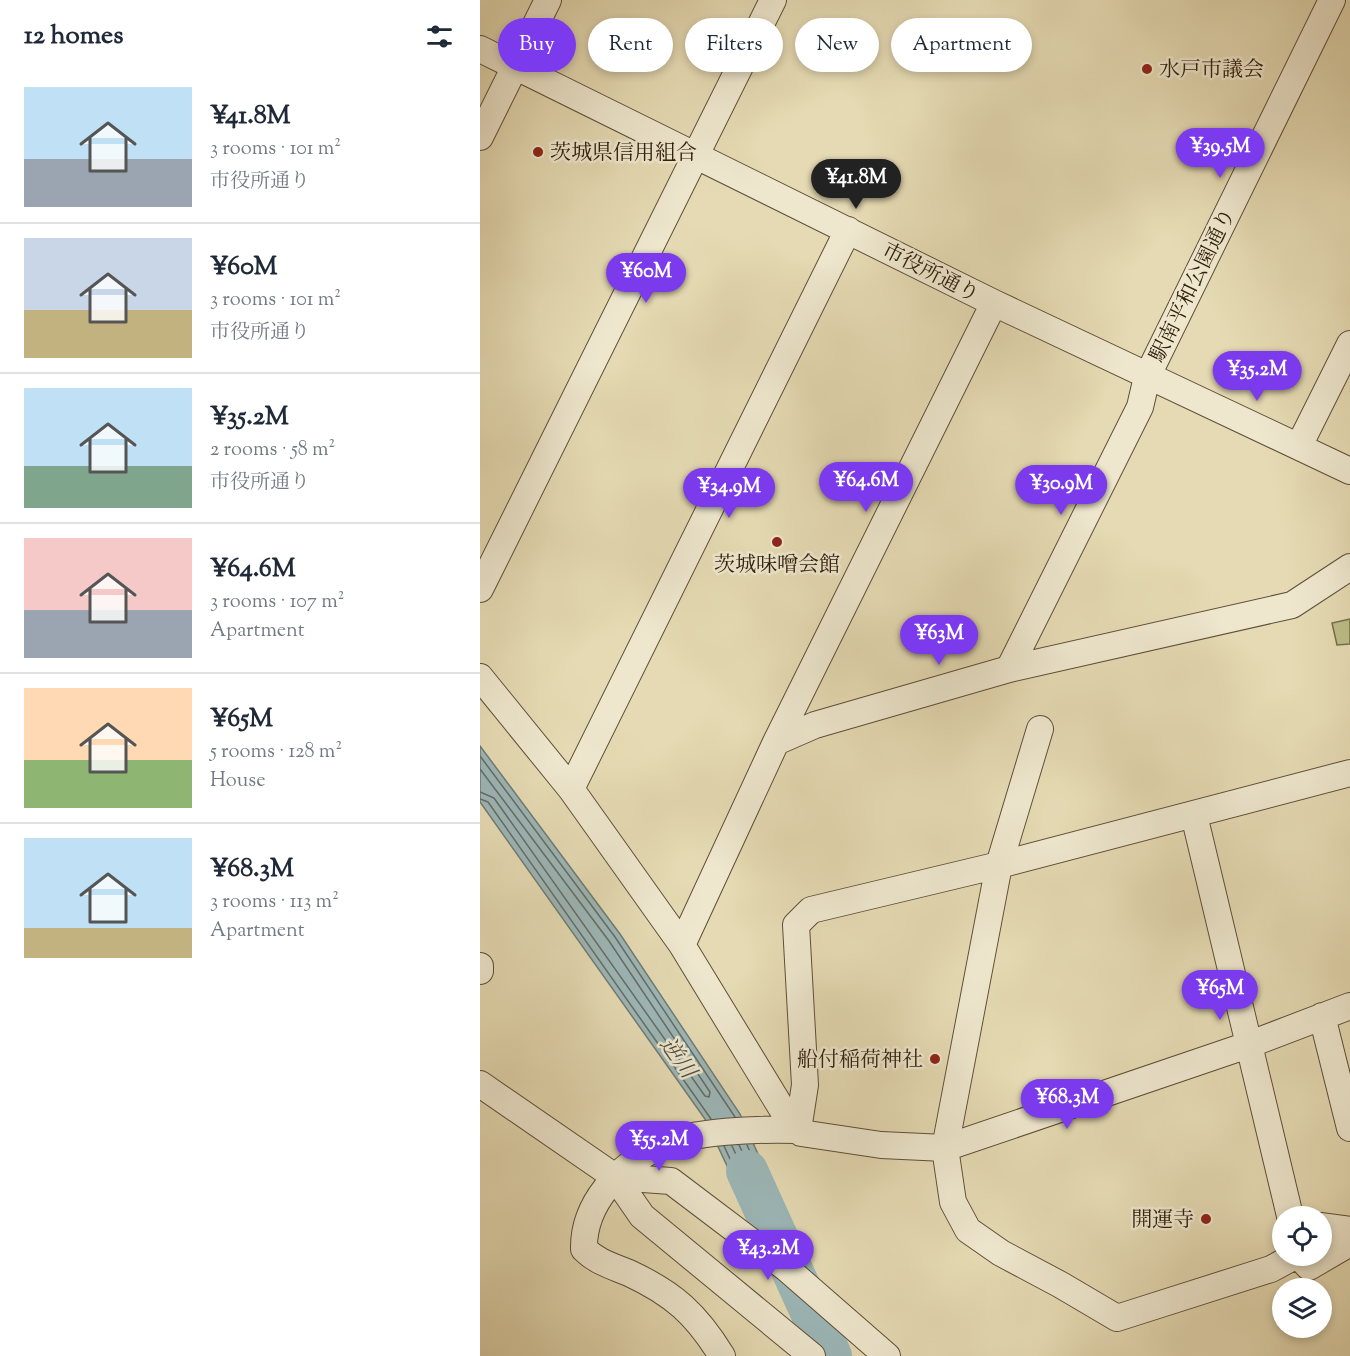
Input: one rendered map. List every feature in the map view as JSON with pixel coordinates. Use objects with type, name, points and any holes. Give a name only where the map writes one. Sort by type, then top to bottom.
[{"type":"street","points":[[539,18],[548,0]]},
{"type":"street","points":[[480,589],[773,0]]},
{"type":"street","name":"駅南平和公園通り","points":[[1009,669],[1140,407],[1147,377],[1332,0]]},
{"type":"street","points":[[1341,0],[1350,4]]},
{"type":"street","name":"市役所通り","points":[[480,50],[498,58]]},
{"type":"street","points":[[480,136],[512,72]]},
{"type":"street","name":"市役所通り","points":[[527,72],[994,303],[1350,471]]},
{"type":"street","points":[[571,789],[848,230]]},
{"type":"street","points":[[682,945],[777,742],[994,303]]},
{"type":"street","points":[[1299,446],[1350,344]]},
{"type":"street","points":[[777,742],[815,725],[1009,669],[1292,604],[1350,567]]},
{"type":"street","points":[[480,677],[571,789],[682,945],[782,1109],[801,1133],[881,1145],[945,1148],[1248,1045],[1350,1006]]},
{"type":"street","points":[[1040,729],[999,865],[945,1148],[952,1202],[968,1230],[1000,1253],[1117,1318],[1277,1266]]},
{"type":"street","points":[[798,1130],[804,1085],[796,925],[811,910],[999,865],[1350,773]]},
{"type":"street","points":[[1194,815],[1288,1206]]},
{"type":"street","points":[[480,966],[480,971]]},
{"type":"street","points":[[1322,1016],[1350,1128]]},
{"type":"street","points":[[480,1084],[615,1177],[642,1216],[812,1356]]},
{"type":"street","points":[[722,1356],[707,1331],[685,1305],[630,1274],[594,1260],[584,1249],[584,1232],[591,1209],[615,1177],[658,1147],[689,1137],[767,1129],[798,1130]]},
{"type":"street","points":[[615,1177],[671,1181],[786,1268],[887,1356]]},
{"type":"street","points":[[1332,1227],[1350,1230]]},
{"type":"street","points":[[1332,1254],[1350,1243]]},
{"type":"green space","points":[[1350,619],[1350,644],[1337,645],[1332,623]]},
{"type":"water","points":[[480,746],[620,934],[740,1114],[798,1243],[744,1202],[705,1119],[480,802]]},
{"type":"waterway","name":"逆川","points":[[747,1171],[831,1356]]},
{"type":"place","name":"水戸市議会","points":[[1147,69]]},
{"type":"place","name":"茨城県信用組合","points":[[538,152]]},
{"type":"place","name":"茨城味噌会館","points":[[777,542]]},
{"type":"place","name":"船付稲荷神社","points":[[935,1059]]},
{"type":"place","name":"開運寺","points":[[1206,1219]]}]
